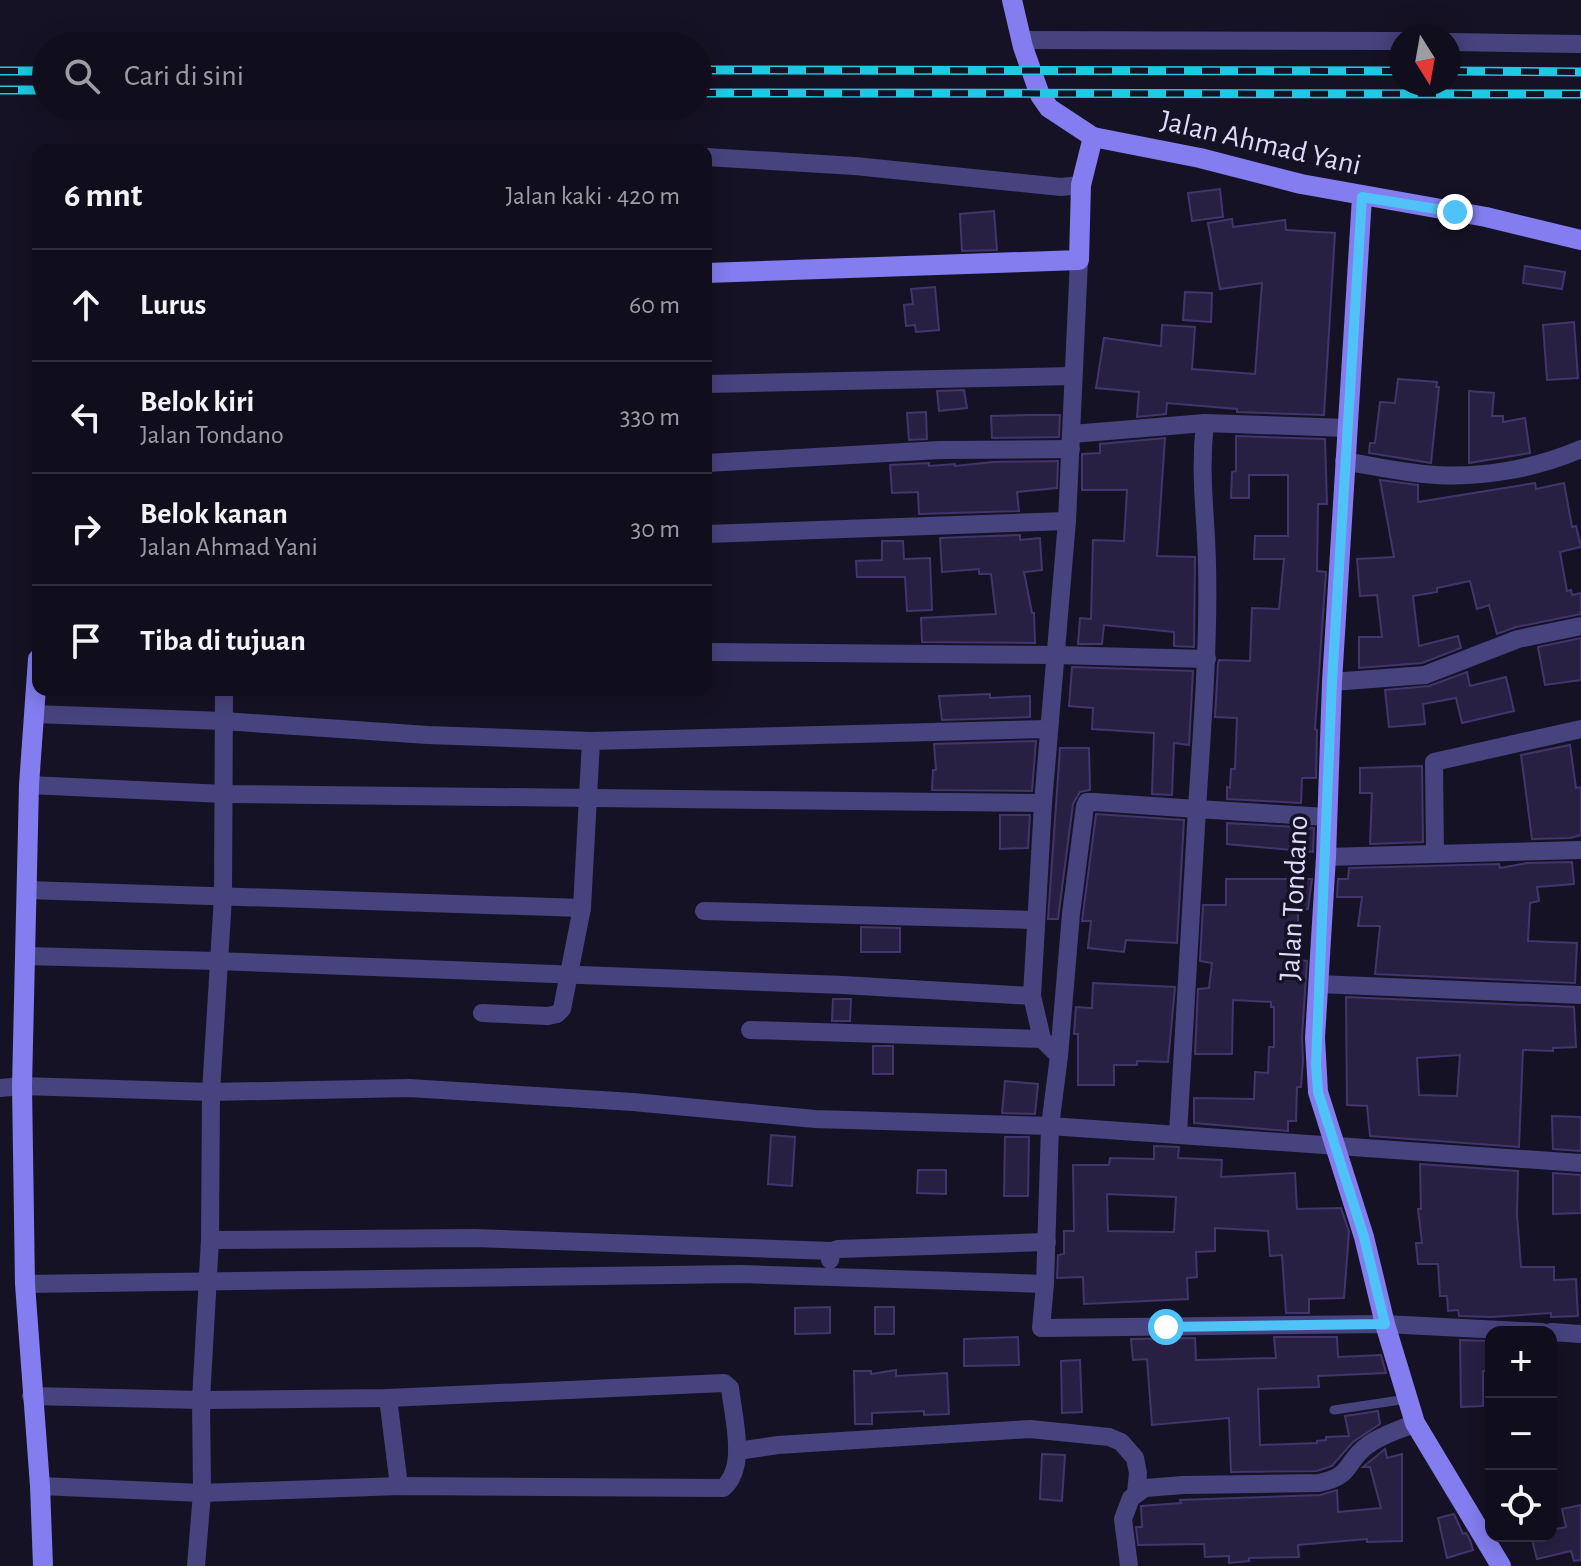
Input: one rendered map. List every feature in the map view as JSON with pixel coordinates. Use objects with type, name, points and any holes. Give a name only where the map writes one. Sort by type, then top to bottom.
[{"type":"street","name":"Jalan Ahmad Yani","points":[[1012,0],[1021,40],[1040,95],[1049,108],[1092,143],[1200,158],[1301,184],[1486,217],[1581,240]]},
{"type":"street","points":[[1021,40],[1389,41]]},
{"type":"street","points":[[1461,42],[1581,44]]},
{"type":"street","points":[[1059,1056],[1042,1039],[1032,996],[1043,803],[1072,441],[1082,179],[1092,143]]},
{"type":"street","points":[[712,157],[855,166],[1061,187],[1082,179]]},
{"type":"street","name":"Jalan Tondano","points":[[1362,197],[1332,682],[1315,1038],[1318,1092],[1364,1237],[1385,1324],[1415,1423],[1501,1566]]},
{"type":"street","points":[[712,273],[1079,260]]},
{"type":"street","points":[[712,384],[1073,376]]},
{"type":"street","points":[[712,463],[1072,441],[1205,423],[1346,428]]},
{"type":"street","points":[[1178,1134],[1207,659],[1207,562],[1201,493],[1205,423]]},
{"type":"street","points":[[1344,461],[1437,475],[1468,474],[1501,472],[1564,457],[1581,449]]},
{"type":"street","points":[[712,534],[1067,521]]},
{"type":"street","points":[[1332,682],[1425,675],[1518,639],[1581,626]]},
{"type":"street","points":[[712,652],[1207,659]]},
{"type":"street","points":[[35,696],[29,785],[25,956],[9,1087],[40,1486],[43,1566]]},
{"type":"street","points":[[196,1566],[202,1493],[201,1400],[210,1240],[211,1092],[223,897],[224,696]]},
{"type":"street","points":[[34,714],[591,741],[1049,729]]},
{"type":"street","points":[[1435,854],[1434,762],[1581,729]]},
{"type":"street","points":[[482,1013],[557,1014],[562,1009],[582,908],[591,741]]},
{"type":"street","points":[[29,785],[224,794],[1043,803]]},
{"type":"street","points":[[1327,817],[1087,802],[1071,914],[1050,1126],[1041,1328],[1385,1324],[1485,1329]]},
{"type":"street","points":[[1326,857],[1581,850]]},
{"type":"street","points":[[27,890],[582,908]]},
{"type":"street","points":[[704,911],[1036,920]]},
{"type":"street","points":[[25,956],[843,985],[1032,996]]},
{"type":"street","points":[[1318,984],[1581,995]]},
{"type":"street","points":[[750,1030],[1042,1039]]},
{"type":"street","points":[[9,1087],[211,1092],[409,1088],[633,1102],[815,1119],[1050,1126],[1581,1163]]},
{"type":"street","points":[[210,1240],[474,1238],[832,1251],[1047,1242]]},
{"type":"street","points":[[826,1278],[832,1251]]},
{"type":"street","points":[[25,1284],[741,1274],[1045,1284]]},
{"type":"street","points":[[1557,1332],[1581,1334]]},
{"type":"street","points":[[31,1396],[201,1400],[388,1398],[724,1383],[730,1388],[737,1451],[731,1480],[723,1488],[399,1486],[202,1493],[40,1486]]},
{"type":"street","points":[[388,1398],[399,1486]]},
{"type":"street","points":[[1129,1566],[1123,1519],[1127,1505],[1136,1493],[1145,1488],[1334,1480],[1345,1474],[1360,1451],[1371,1443],[1415,1423]]},
{"type":"street","points":[[737,1451],[778,1445],[1030,1429],[1094,1435],[1109,1437],[1129,1449],[1135,1458],[1138,1473],[1136,1493]]},
{"type":"lane","points":[[1334,1410],[1407,1399]]},
{"type":"building","points":[[1220,189],[1223,217],[1192,221],[1188,193]]},
{"type":"building","points":[[994,211],[997,250],[962,251],[960,214]]},
{"type":"building","points":[[1232,219],[1233,227],[1285,220],[1286,230],[1335,233],[1324,415],[1237,412],[1237,409],[1167,403],[1166,414],[1137,417],[1139,392],[1096,388],[1104,338],[1161,346],[1162,325],[1195,327],[1192,369],[1255,374],[1262,283],[1220,289],[1208,223]]},
{"type":"building","points":[[1525,266],[1565,272],[1562,289],[1523,283]]},
{"type":"building","points":[[935,287],[939,330],[916,332],[915,325],[906,326],[904,305],[913,304],[911,289]]},
{"type":"building","points":[[1185,292],[1212,293],[1211,322],[1183,320]]},
{"type":"building","points":[[1574,322],[1578,378],[1547,380],[1543,325]]},
{"type":"building","points":[[1398,379],[1437,382],[1436,387],[1439,387],[1431,463],[1369,453],[1370,443],[1375,443],[1380,402],[1395,403]]},
{"type":"building","points":[[964,390],[967,408],[939,411],[937,391]]},
{"type":"building","points":[[1469,391],[1494,393],[1492,416],[1503,416],[1503,422],[1525,418],[1530,453],[1469,463]]},
{"type":"building","points":[[926,412],[927,439],[909,440],[907,413]]},
{"type":"building","points":[[1060,415],[1059,437],[992,438],[991,416]]},
{"type":"building","points":[[1236,436],[1325,439],[1327,504],[1318,504],[1317,571],[1326,572],[1315,729],[1316,778],[1302,778],[1301,803],[1227,799],[1231,769],[1235,769],[1237,718],[1215,717],[1218,664],[1219,660],[1250,661],[1252,608],[1279,609],[1284,559],[1254,559],[1255,536],[1288,536],[1288,475],[1249,475],[1249,498],[1231,498],[1232,472],[1236,471]]},
{"type":"building","points":[[1165,438],[1157,556],[1195,557],[1194,647],[1174,646],[1174,632],[1104,625],[1102,644],[1078,644],[1080,618],[1091,619],[1093,540],[1124,541],[1127,490],[1082,490],[1082,454],[1100,453],[1100,444]]},
{"type":"building","points":[[1058,461],[1057,488],[1017,492],[1019,511],[919,514],[918,492],[892,493],[890,465],[929,463],[929,466],[955,466]]},
{"type":"building","points":[[1380,480],[1418,485],[1418,502],[1535,483],[1536,489],[1564,483],[1572,527],[1576,526],[1581,547],[1560,552],[1567,591],[1571,590],[1572,595],[1581,593],[1581,614],[1516,627],[1497,634],[1489,605],[1477,609],[1470,581],[1437,588],[1437,592],[1413,596],[1419,646],[1458,636],[1461,648],[1422,663],[1359,668],[1359,637],[1382,637],[1377,595],[1360,596],[1357,559],[1394,557]]},
{"type":"building","points":[[1020,535],[1020,540],[1040,538],[1042,570],[1024,572],[1034,613],[1035,643],[922,642],[921,618],[996,614],[991,574],[979,574],[979,569],[942,572],[940,538]]},
{"type":"building","points":[[882,541],[903,541],[904,559],[930,558],[932,610],[907,611],[905,577],[857,577],[856,561],[882,560]]},
{"type":"building","points":[[1581,638],[1581,680],[1545,685],[1538,647]]},
{"type":"building","points":[[1072,667],[1193,671],[1189,745],[1174,743],[1172,795],[1152,794],[1154,733],[1092,729],[1093,708],[1069,706]]},
{"type":"building","points":[[1467,672],[1470,686],[1506,677],[1514,711],[1462,723],[1456,698],[1423,704],[1425,724],[1389,727],[1385,690],[1429,686]]},
{"type":"building","points":[[990,694],[990,698],[1030,696],[1030,717],[942,720],[939,696]]},
{"type":"building","points":[[1036,741],[1032,791],[932,790],[933,770],[936,770],[934,744]]},
{"type":"building","points":[[1570,745],[1576,788],[1581,787],[1581,835],[1532,839],[1521,755]]},
{"type":"building","points":[[1060,748],[1089,748],[1090,790],[1080,792],[1073,804],[1058,919],[1048,919]]},
{"type":"building","points":[[1422,766],[1423,842],[1370,844],[1372,793],[1360,793],[1360,768]]},
{"type":"building","points":[[1096,814],[1184,820],[1177,943],[1126,940],[1124,952],[1088,948],[1091,921],[1082,921]]},
{"type":"building","points":[[1000,815],[1030,815],[1028,848],[1000,849]]},
{"type":"building","points":[[1227,823],[1314,828],[1313,852],[1227,844]]},
{"type":"building","points":[[1572,862],[1574,884],[1537,887],[1539,901],[1530,903],[1528,941],[1577,943],[1575,983],[1375,974],[1380,926],[1358,926],[1362,897],[1337,897],[1338,879],[1348,879],[1349,868],[1499,864],[1500,868],[1527,863]]},
{"type":"building","points":[[1226,879],[1312,879],[1308,909],[1298,909],[1298,960],[1307,961],[1303,1061],[1301,1087],[1297,1087],[1296,1121],[1288,1121],[1288,1131],[1194,1123],[1194,1098],[1254,1099],[1255,1072],[1268,1073],[1269,1047],[1274,1047],[1274,1007],[1271,1007],[1271,1002],[1233,1000],[1232,1054],[1195,1054],[1198,989],[1209,988],[1212,963],[1200,961],[1203,905],[1226,905]]},
{"type":"building","points":[[861,927],[900,928],[900,952],[861,952]]},
{"type":"building","points":[[1093,983],[1175,987],[1168,1062],[1137,1061],[1137,1065],[1114,1065],[1114,1085],[1078,1085],[1078,1034],[1074,1034],[1076,1007],[1092,1008]]},
{"type":"building","points":[[1346,997],[1574,1007],[1576,1047],[1553,1048],[1553,1051],[1523,1050],[1519,1147],[1370,1136],[1367,1106],[1347,1105]],"holes":[[[1460,1055],[1457,1096],[1419,1095],[1417,1058]]]},
{"type":"building","points":[[833,999],[851,999],[850,1021],[832,1021]]},
{"type":"building","points":[[873,1046],[893,1046],[893,1074],[873,1074]]},
{"type":"building","points":[[1005,1081],[1038,1084],[1035,1114],[1002,1113]]},
{"type":"building","points":[[1552,1116],[1581,1117],[1581,1151],[1553,1149]]},
{"type":"building","points":[[771,1135],[795,1137],[792,1186],[768,1184]]},
{"type":"building","points":[[1005,1137],[1029,1137],[1028,1196],[1004,1196]]},
{"type":"building","points":[[1154,1146],[1179,1147],[1178,1158],[1222,1160],[1221,1177],[1295,1173],[1297,1209],[1341,1208],[1349,1232],[1344,1298],[1309,1299],[1309,1313],[1286,1313],[1282,1255],[1270,1256],[1268,1231],[1215,1228],[1215,1251],[1196,1252],[1197,1277],[1187,1278],[1188,1299],[1084,1304],[1083,1277],[1057,1278],[1058,1255],[1064,1254],[1064,1231],[1074,1231],[1073,1165],[1109,1165],[1110,1158],[1154,1159]],"holes":[[[1107,1194],[1176,1197],[1174,1232],[1108,1231]]]},
{"type":"building","points":[[1420,1164],[1518,1171],[1521,1267],[1554,1267],[1554,1280],[1576,1279],[1578,1316],[1551,1317],[1551,1313],[1459,1316],[1458,1310],[1448,1311],[1447,1296],[1440,1296],[1438,1264],[1418,1264],[1416,1243],[1422,1243],[1418,1209],[1421,1209]]},
{"type":"building","points":[[918,1170],[946,1170],[946,1194],[917,1193]]},
{"type":"building","points":[[1553,1173],[1581,1175],[1581,1213],[1553,1214]]},
{"type":"building","points":[[830,1307],[830,1333],[795,1334],[795,1308]]},
{"type":"building","points":[[875,1307],[894,1307],[894,1334],[875,1334]]},
{"type":"building","points":[[1018,1337],[1019,1365],[964,1366],[964,1339]]},
{"type":"building","points":[[1274,1337],[1337,1337],[1338,1357],[1381,1355],[1386,1373],[1318,1376],[1319,1387],[1258,1389],[1260,1445],[1317,1443],[1326,1440],[1326,1437],[1349,1436],[1345,1416],[1378,1411],[1380,1424],[1353,1442],[1332,1466],[1317,1471],[1231,1472],[1229,1418],[1152,1425],[1147,1359],[1133,1360],[1131,1339],[1195,1338],[1196,1360],[1276,1358]]},
{"type":"building","points":[[1460,1340],[1485,1341],[1483,1406],[1461,1407]]},
{"type":"building","points":[[1080,1360],[1082,1412],[1062,1413],[1061,1361]]},
{"type":"building","points":[[896,1370],[896,1376],[947,1373],[949,1414],[924,1415],[924,1411],[872,1413],[872,1424],[855,1424],[854,1371],[871,1371],[871,1374]]},
{"type":"building","points":[[1385,1449],[1387,1458],[1402,1454],[1402,1541],[1367,1542],[1367,1539],[1298,1545],[1299,1557],[1249,1558],[1249,1561],[1229,1563],[1229,1556],[1205,1557],[1204,1544],[1138,1545],[1136,1527],[1142,1527],[1141,1506],[1181,1503],[1180,1500],[1320,1495],[1337,1490],[1338,1512],[1381,1508],[1370,1467],[1363,1467]]},
{"type":"building","points":[[1042,1454],[1065,1455],[1062,1501],[1040,1499]]},
{"type":"building","points":[[1581,1505],[1581,1560],[1574,1561],[1571,1551],[1537,1559],[1533,1542],[1557,1542],[1557,1529],[1566,1527],[1562,1509]]},
{"type":"building","points":[[1454,1514],[1473,1550],[1447,1558],[1438,1518]]},
{"type":"railway","points":[[712,70],[1389,71]]},
{"type":"railway","points":[[0,71],[32,71]]},
{"type":"railway","points":[[1461,71],[1581,72]]},
{"type":"railway","points":[[0,90],[32,90]]},
{"type":"railway","points":[[712,93],[1581,94]]},
{"type":"route","points":[[1166,1327],[1385,1324],[1364,1237],[1318,1092],[1316,1064],[1345,445],[1362,197],[1455,212]]}]
